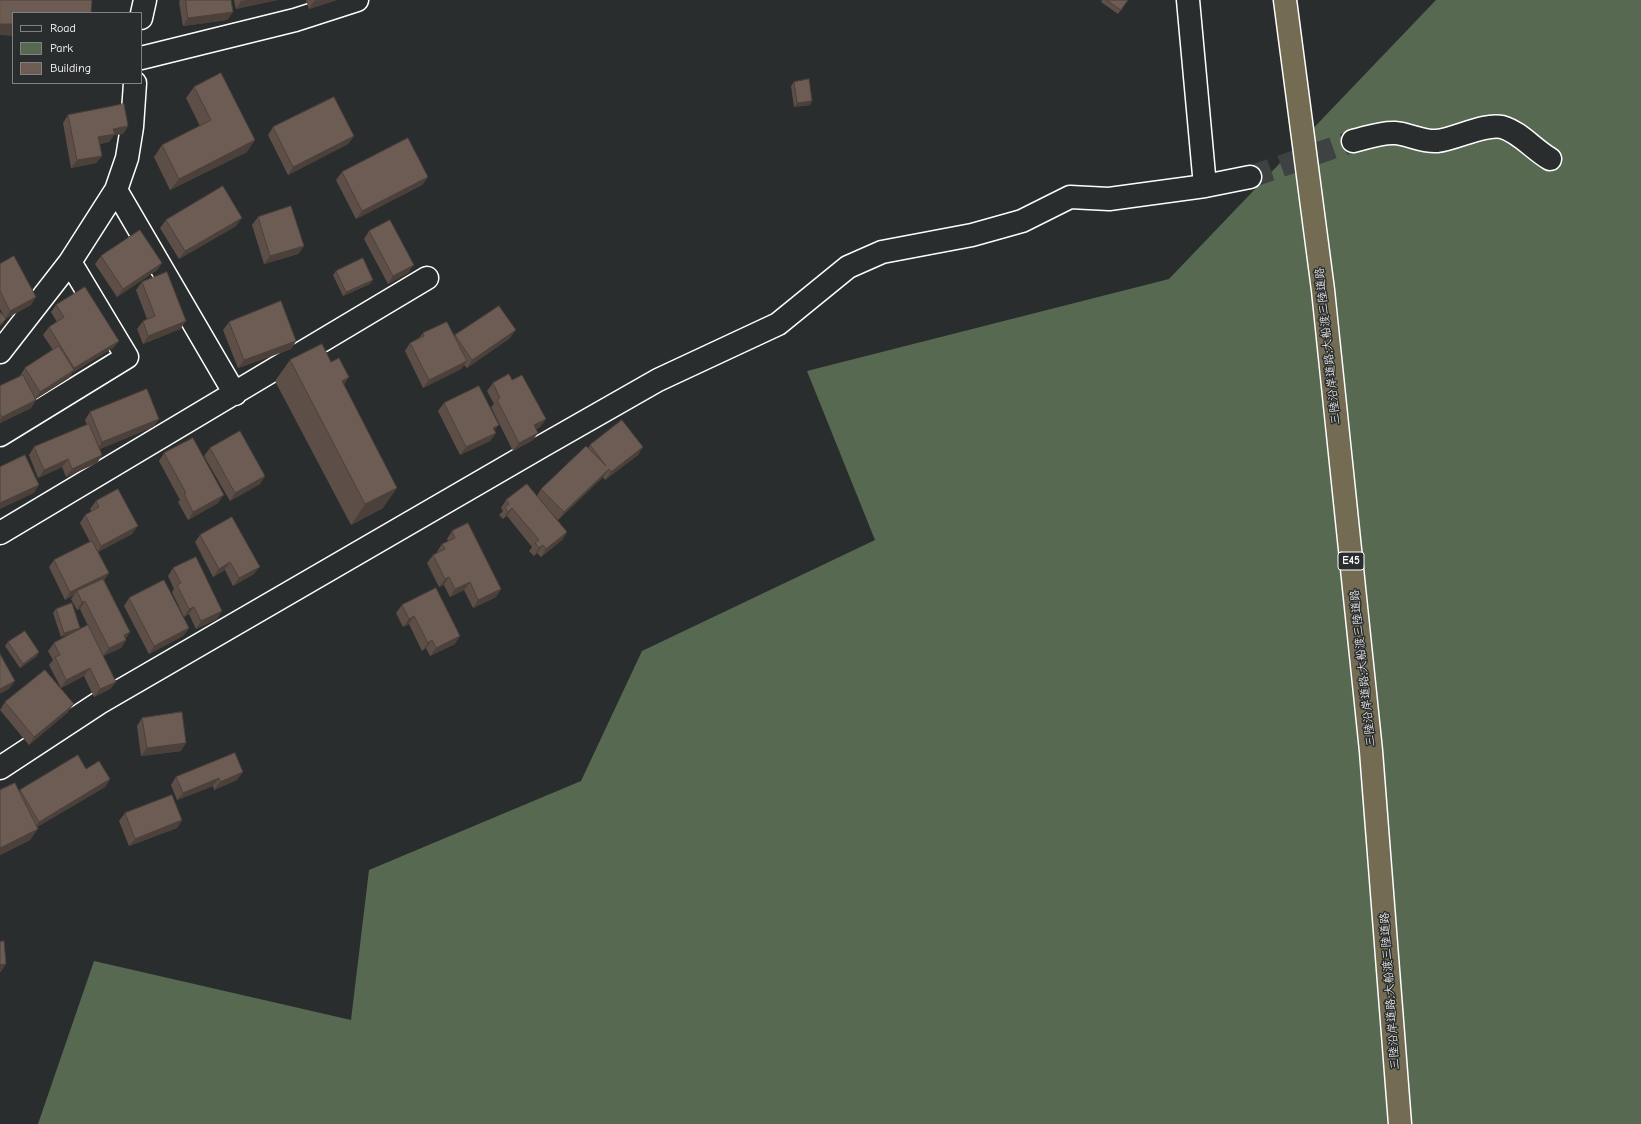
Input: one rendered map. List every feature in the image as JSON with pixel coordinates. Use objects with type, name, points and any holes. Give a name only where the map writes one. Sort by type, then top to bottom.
[{"type":"highway","name":"三陸沿岸道路;大船渡三陸道路","points":[[1285,0],[1323,290],[1370,743],[1400,1124]]},
{"type":"street","points":[[142,12],[145,0]]},
{"type":"street","points":[[142,58],[295,20],[357,0]]},
{"type":"street","points":[[1188,0],[1205,186]]},
{"type":"street","points":[[0,352],[70,262],[116,190],[127,158],[132,127],[135,84]]},
{"type":"street","points":[[1353,141],[1382,134],[1395,133],[1419,139],[1436,141],[1484,128],[1501,127],[1516,134],[1539,153],[1550,159]]},
{"type":"street","points":[[0,768],[99,703],[544,445],[658,380],[778,324],[848,267],[882,252],[972,235],[1022,221],[1070,198],[1109,199],[1205,186],[1250,177]]},
{"type":"street","points":[[116,190],[235,394]]},
{"type":"street","points":[[0,435],[127,357],[70,262]]},
{"type":"street","points":[[0,533],[427,278]]},
{"type":"green space","points":[[1436,0],[1641,0],[1641,1124],[38,1124],[94,961],[351,1020],[369,870],[581,781],[642,651],[875,540],[807,371],[1169,279]]},
{"type":"building","points":[[0,0],[92,0],[91,12],[12,12],[12,24],[0,24]]},
{"type":"building","points":[[186,0],[231,0],[233,12],[188,18]]},
{"type":"building","points":[[1107,0],[1128,0],[1121,10]]},
{"type":"building","points":[[221,73],[255,140],[179,179],[162,145],[211,120],[194,87]]},
{"type":"building","points":[[809,79],[812,101],[797,103],[794,82]]},
{"type":"building","points":[[334,97],[354,136],[293,167],[273,127]]},
{"type":"building","points":[[124,104],[128,126],[113,129],[115,134],[98,137],[102,156],[77,160],[68,115]]},
{"type":"building","points":[[408,138],[428,177],[362,211],[342,172]]},
{"type":"building","points":[[223,186],[242,218],[185,251],[166,220]]},
{"type":"building","points":[[291,206],[304,246],[270,256],[258,217]]},
{"type":"building","points":[[390,220],[414,265],[393,276],[369,231]]},
{"type":"building","points":[[140,230],[162,263],[123,289],[101,256]]},
{"type":"building","points":[[14,256],[36,297],[10,311],[0,291],[0,264]]},
{"type":"building","points":[[363,258],[373,280],[346,292],[336,271]]},
{"type":"building","points":[[167,272],[186,321],[148,336],[143,321],[155,316],[142,282]]},
{"type":"building","points":[[85,287],[119,341],[74,368],[49,327],[64,317],[56,305]]},
{"type":"building","points":[[281,301],[296,341],[244,360],[229,322]]},
{"type":"building","points":[[499,306],[516,330],[472,360],[455,335]]},
{"type":"building","points":[[0,312],[6,319],[0,325]]},
{"type":"building","points":[[447,322],[467,361],[429,380],[410,343],[424,336],[423,333]]},
{"type":"building","points":[[322,344],[331,362],[339,358],[349,377],[342,381],[397,488],[365,504],[290,360]]},
{"type":"building","points":[[59,346],[74,370],[40,392],[25,368]]},
{"type":"building","points":[[509,374],[512,380],[522,375],[546,419],[534,425],[538,433],[519,443],[497,400],[500,398],[493,383]]},
{"type":"building","points":[[23,375],[36,400],[2,417],[0,414],[0,386]]},
{"type":"building","points":[[479,386],[499,425],[493,428],[496,433],[466,447],[444,403]]},
{"type":"building","points":[[147,389],[159,419],[102,442],[90,412]]},
{"type":"building","points":[[622,420],[643,447],[611,472],[609,469],[564,512],[541,489],[586,446],[606,466],[590,445]]},
{"type":"building","points":[[89,424],[102,455],[72,469],[68,459],[44,470],[34,447]]},
{"type":"building","points":[[240,431],[265,476],[235,493],[210,448]]},
{"type":"building","points":[[193,438],[224,495],[193,512],[184,494],[186,493],[164,453]]},
{"type":"building","points":[[25,455],[39,485],[0,503],[0,467]]},
{"type":"building","points":[[527,484],[567,532],[546,549],[543,545],[539,548],[535,543],[539,540],[512,508],[508,512],[505,507],[509,504],[506,500]]},
{"type":"building","points":[[118,489],[138,526],[101,546],[85,515],[99,507],[96,501]]},
{"type":"building","points":[[232,517],[260,567],[239,578],[230,562],[219,569],[200,535]]},
{"type":"building","points":[[468,523],[501,589],[478,600],[470,582],[455,589],[449,577],[445,579],[433,555],[445,549],[442,544],[455,538],[452,531]]},
{"type":"building","points":[[92,541],[109,573],[70,592],[54,560]]},
{"type":"building","points":[[196,557],[222,611],[201,621],[194,607],[189,609],[177,585],[181,583],[173,568]]},
{"type":"building","points":[[103,579],[130,632],[124,635],[126,640],[109,648],[85,601],[82,602],[77,591]]},
{"type":"building","points":[[164,580],[189,628],[154,646],[129,598]]},
{"type":"building","points":[[436,588],[460,636],[436,648],[432,640],[428,643],[414,616],[409,619],[402,605]]},
{"type":"building","points":[[72,603],[80,628],[64,633],[56,609]]},
{"type":"building","points":[[88,625],[116,682],[100,689],[90,668],[66,680],[55,657],[60,655],[54,643]]},
{"type":"building","points":[[25,631],[39,652],[23,664],[8,642]]},
{"type":"building","points":[[0,654],[15,681],[0,689]]},
{"type":"building","points":[[45,670],[74,704],[34,737],[5,702]]},
{"type":"building","points":[[182,712],[186,743],[147,748],[142,718]]},
{"type":"building","points":[[235,753],[243,772],[220,782],[219,778],[183,793],[176,777]]},
{"type":"building","points":[[78,755],[86,769],[99,761],[110,779],[39,822],[20,790]]},
{"type":"building","points":[[15,783],[38,829],[0,848],[0,790]]},
{"type":"building","points":[[172,795],[182,820],[135,839],[125,813]]},
{"type":"building","points":[[4,941],[6,964],[0,965],[0,942]]},
{"type":"tunnel","points":[[1250,177],[1353,141]]}]
